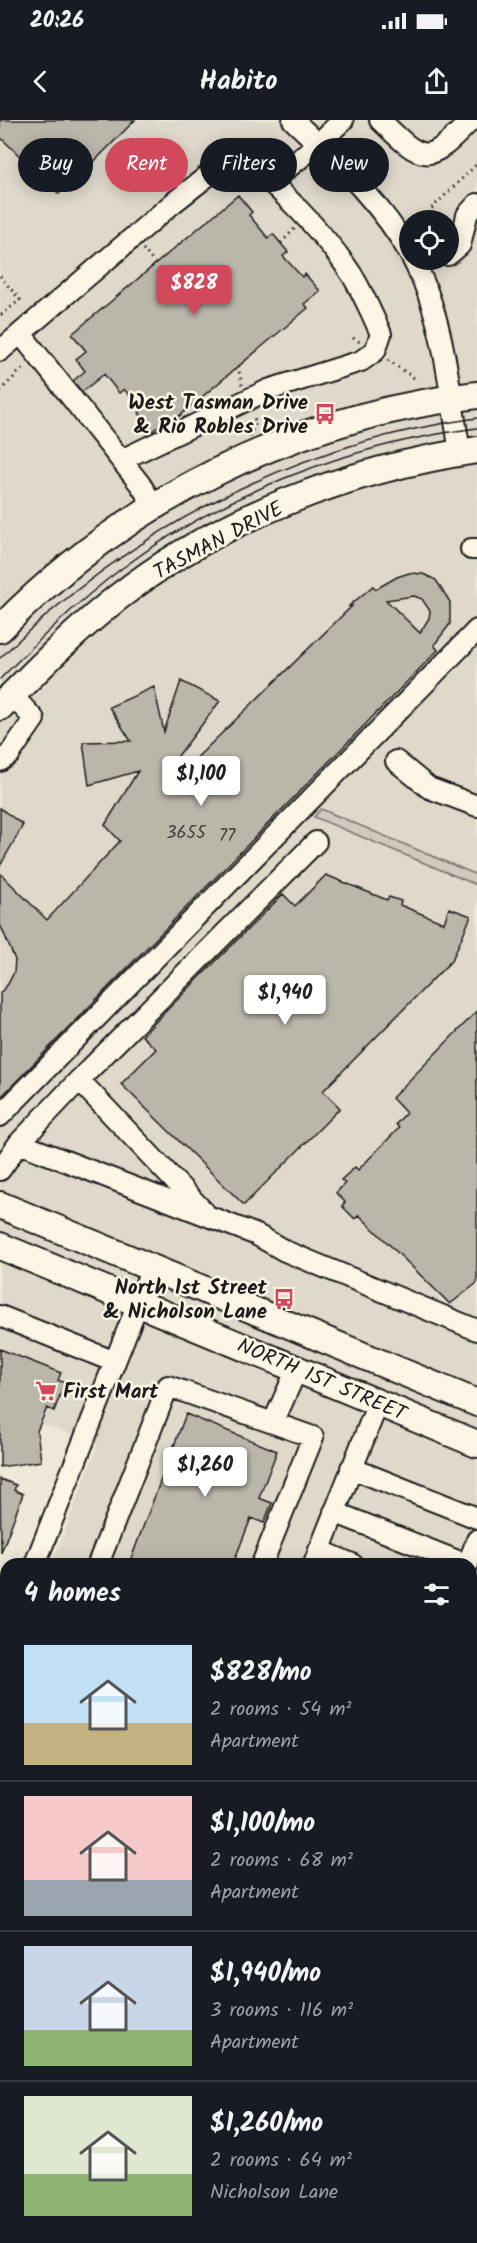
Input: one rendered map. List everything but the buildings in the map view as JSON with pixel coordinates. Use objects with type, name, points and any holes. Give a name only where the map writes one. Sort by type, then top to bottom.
[{"type":"main road","points":[[0,629],[84,554],[154,506],[226,466],[275,445],[368,414],[477,395]]},
{"type":"main road","name":"TASMAN DRIVE","points":[[6,701],[44,663],[118,597],[204,542],[258,515],[338,483],[469,451]]},
{"type":"main road","name":"NORTH 1ST STREET","points":[[0,1205],[477,1403]]},
{"type":"main road","name":"NORTH 1ST STREET","points":[[0,1246],[477,1444]]},
{"type":"street","points":[[293,120],[312,138]]},
{"type":"street","points":[[324,138],[343,120]]},
{"type":"street","points":[[380,120],[409,149],[425,154],[437,152],[448,144],[471,120]]},
{"type":"street","points":[[297,161],[309,151]]},
{"type":"street","points":[[0,351],[200,181]]},
{"type":"street","points":[[121,460],[268,390],[361,361],[375,351],[381,334],[352,275],[329,244],[281,192]]},
{"type":"street","points":[[364,192],[399,235]]},
{"type":"street","points":[[459,246],[467,214],[477,204]]},
{"type":"street","points":[[417,270],[434,317],[451,398],[469,451]]},
{"type":"street","points":[[21,334],[121,460],[154,506]]},
{"type":"street","points":[[0,1116],[477,630]]},
{"type":"street","points":[[0,761],[9,755],[34,719],[6,701]]},
{"type":"street","points":[[396,761],[429,788],[477,806]]},
{"type":"street","points":[[0,1170],[19,1143],[79,1080],[316,842]]},
{"type":"street","points":[[79,1080],[209,1217]]},
{"type":"street","points":[[19,1143],[257,1235],[285,1251],[477,1330]]},
{"type":"street","points":[[37,1558],[152,1268]]},
{"type":"street","points":[[0,1316],[115,1362]]},
{"type":"street","points":[[273,1423],[297,1369]]},
{"type":"street","points":[[100,1558],[168,1386],[313,1437],[264,1558]]},
{"type":"street","points":[[316,1557],[378,1403]]},
{"type":"street","points":[[351,1468],[477,1518]]},
{"type":"street","points":[[334,1512],[451,1558]]},
{"type":"street","points":[[469,1558],[477,1540]]},
{"type":"path","points":[[431,210],[477,164]]},
{"type":"path","points":[[140,245],[155,264]]},
{"type":"path","points":[[0,276],[20,300],[0,316]]},
{"type":"path","points":[[238,366],[243,392]]},
{"type":"path","points":[[0,390],[23,368]]},
{"type":"path","points":[[244,444],[256,423],[251,410]]},
{"type":"shaded area","points":[[0,120],[477,120],[477,1558],[54,1558],[98,1445],[0,1408]]},
{"type":"shaded area","points":[[321,809],[477,875],[477,885],[314,817]]},
{"type":"tram line","points":[[0,658],[51,612],[104,570],[160,532],[219,499],[280,471],[344,448],[409,430],[477,418]]},
{"type":"tram line","points":[[0,679],[59,622],[121,569],[202,517],[245,495],[336,460],[383,446],[477,428]]},
{"type":"place","name":"West Tasman Drive & Rio Robles Drive","points":[[325,414]]},
{"type":"place","name":"North 1st Street & Nicholson Lane","points":[[284,1299]]},
{"type":"place","name":"First Mart","points":[[46,1391]]}]
